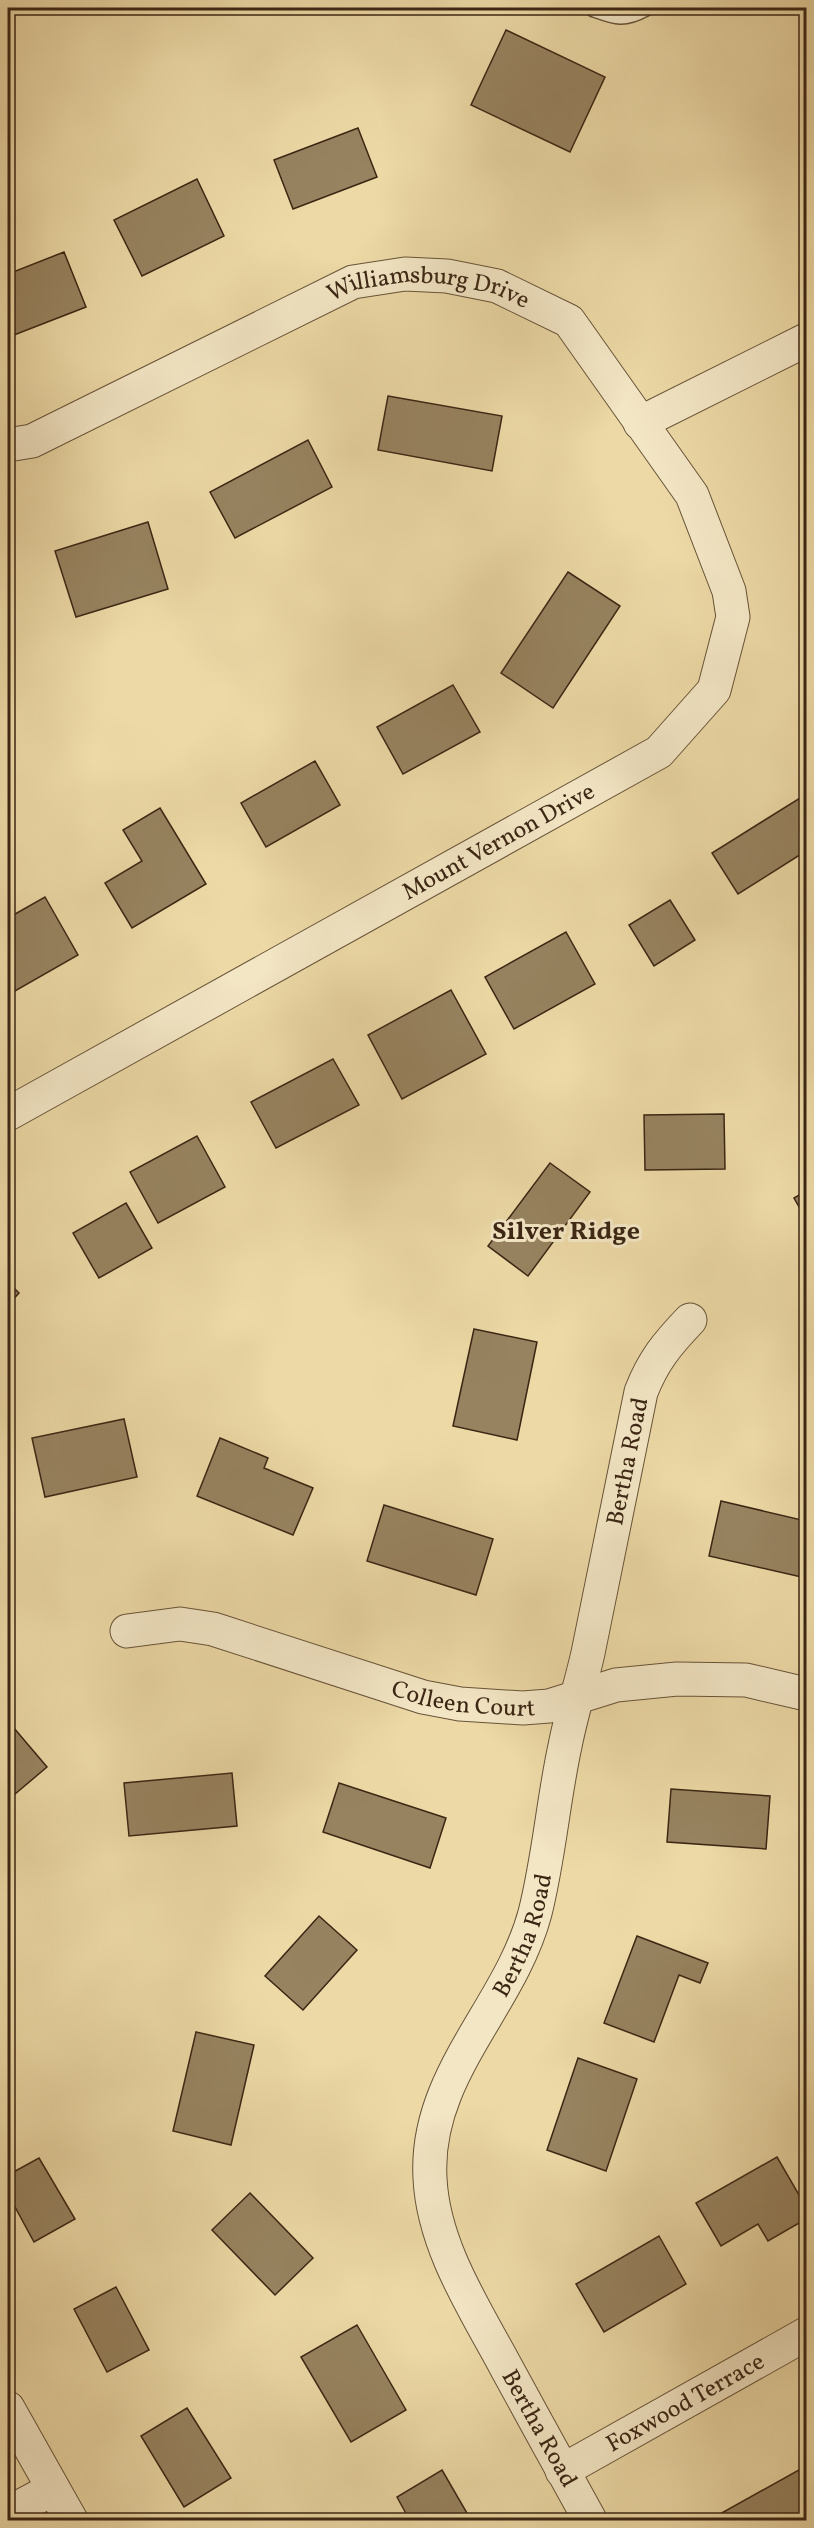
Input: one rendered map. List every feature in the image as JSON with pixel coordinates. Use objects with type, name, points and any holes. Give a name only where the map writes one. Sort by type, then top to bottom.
[{"type":"street","name":"Williamsburg Drive","points":[[8,445],[32,441],[353,282],[405,274],[447,276],[497,286],[569,321],[640,423]]},
{"type":"street","points":[[640,423],[807,340]]},
{"type":"street","name":"Mount Vernon Drive","points":[[8,1114],[659,752],[714,690],[733,616],[729,591],[692,495],[640,423]]},
{"type":"street","name":"Bertha Road","points":[[590,2520],[475,2309],[451,2258],[435,2217],[429,2178],[431,2136],[441,2100],[455,2068],[503,1989],[520,1953],[534,1914],[565,1745],[578,1696],[641,1392],[650,1369],[665,1346],[690,1320]]},
{"type":"street","name":"Colleen Court","points":[[127,1631],[180,1624],[213,1629],[413,1694],[460,1704],[524,1708],[549,1706],[615,1685],[677,1678],[746,1680],[807,1694]]},
{"type":"street","name":"Foxwood Terrace","points":[[562,2471],[807,2334]]},
{"type":"street","points":[[8,2408],[70,2520]]},
{"type":"street","points":[[8,2513],[52,2489]]},
{"type":"lane","points":[[593,8],[617,17],[645,8]]},
{"type":"building","points":[[506,30],[605,77],[570,152],[471,105]]},
{"type":"building","points":[[358,128],[377,177],[293,209],[274,160]]},
{"type":"building","points":[[197,179],[224,236],[142,276],[114,220]]},
{"type":"building","points":[[64,252],[86,307],[14,335],[8,317],[8,274]]},
{"type":"building","points":[[388,396],[502,416],[492,471],[378,450]]},
{"type":"building","points":[[308,440],[332,487],[235,538],[210,492]]},
{"type":"building","points":[[806,476],[806,492],[800,480]]},
{"type":"building","points":[[148,522],[168,589],[76,617],[55,551]]},
{"type":"building","points":[[568,572],[620,606],[553,708],[501,673]]},
{"type":"building","points":[[453,685],[480,732],[403,774],[377,727]]},
{"type":"building","points":[[315,761],[340,805],[266,847],[241,803]]},
{"type":"building","points":[[800,798],[806,808],[806,851],[738,894],[712,853]]},
{"type":"building","points":[[160,808],[206,884],[132,928],[105,883],[142,861],[123,830]]},
{"type":"building","points":[[45,897],[78,955],[8,995],[8,918]]},
{"type":"building","points":[[670,900],[695,940],[654,966],[629,925]]},
{"type":"building","points":[[566,932],[595,984],[514,1029],[485,977]]},
{"type":"building","points":[[451,990],[486,1054],[402,1099],[368,1035]]},
{"type":"building","points":[[333,1059],[359,1105],[276,1148],[251,1102]]},
{"type":"building","points":[[724,1114],[725,1169],[645,1170],[644,1115]]},
{"type":"building","points":[[197,1136],[225,1187],[158,1223],[130,1172]]},
{"type":"building","points":[[550,1163],[590,1192],[528,1276],[488,1246]]},
{"type":"building","points":[[806,1191],[806,1219],[794,1198]]},
{"type":"building","points":[[126,1203],[152,1248],[99,1278],[73,1233]]},
{"type":"building","points":[[8,1282],[19,1293],[8,1305]]},
{"type":"building","points":[[474,1329],[537,1342],[517,1440],[453,1426]]},
{"type":"building","points":[[124,1419],[137,1477],[45,1497],[32,1438]]},
{"type":"building","points":[[220,1438],[268,1458],[264,1468],[313,1488],[293,1535],[197,1496]]},
{"type":"building","points":[[721,1501],[806,1521],[806,1578],[709,1556]]},
{"type":"building","points":[[384,1505],[493,1539],[476,1595],[367,1561]]},
{"type":"building","points":[[8,1721],[47,1767],[8,1800]]},
{"type":"building","points":[[232,1773],[237,1826],[129,1836],[124,1783]]},
{"type":"building","points":[[339,1783],[446,1818],[430,1868],[323,1832]]},
{"type":"building","points":[[671,1789],[770,1796],[766,1849],[667,1842]]},
{"type":"building","points":[[319,1916],[357,1950],[303,2010],[265,1976]]},
{"type":"building","points":[[637,1936],[708,1963],[700,1983],[679,1975],[654,2042],[604,2023]]},
{"type":"building","points":[[196,2032],[254,2045],[231,2145],[173,2131]]},
{"type":"building","points":[[578,2058],[637,2079],[606,2171],[547,2150]]},
{"type":"building","points":[[777,2157],[806,2207],[806,2219],[768,2241],[758,2224],[721,2246],[696,2203]]},
{"type":"building","points":[[39,2158],[75,2219],[34,2242],[8,2194],[8,2175]]},
{"type":"building","points":[[250,2193],[313,2258],[275,2295],[212,2230]]},
{"type":"building","points":[[659,2236],[686,2284],[604,2332],[576,2284]]},
{"type":"building","points":[[116,2287],[149,2350],[107,2372],[74,2309]]},
{"type":"building","points":[[357,2325],[406,2410],[351,2442],[301,2357]]},
{"type":"building","points":[[187,2408],[231,2478],[184,2507],[141,2436]]},
{"type":"building","points":[[806,2466],[806,2520],[711,2519]]},
{"type":"building","points":[[442,2470],[471,2520],[406,2520],[409,2519],[397,2497]]},
{"type":"district","name":"Silver Ridge","points":[[566,1230]]}]
